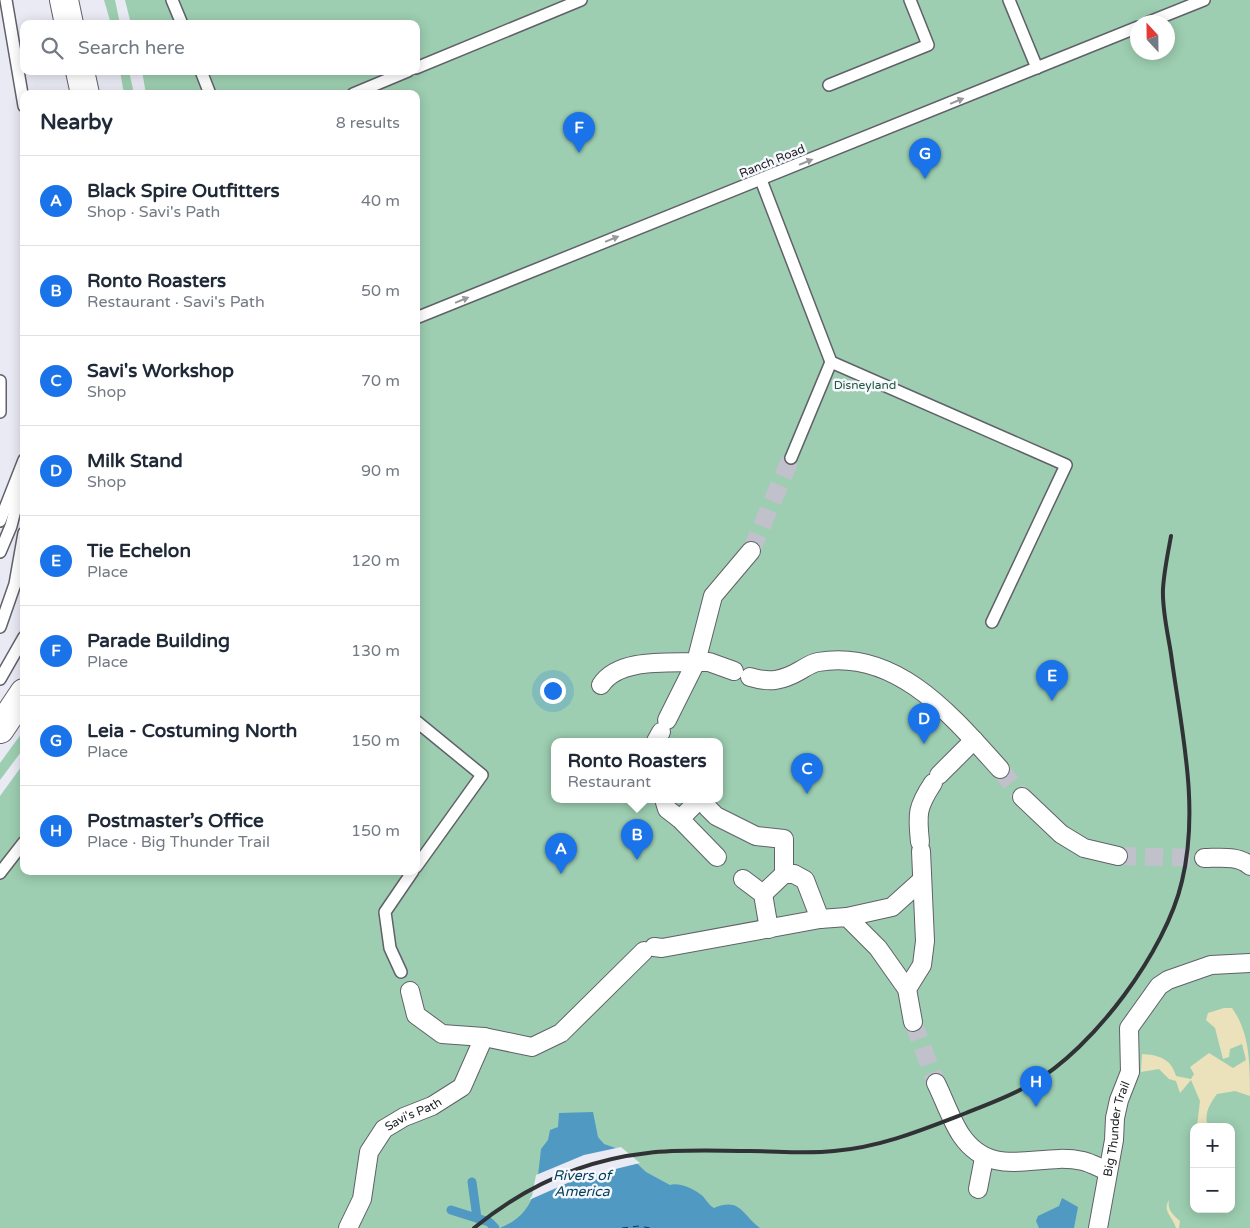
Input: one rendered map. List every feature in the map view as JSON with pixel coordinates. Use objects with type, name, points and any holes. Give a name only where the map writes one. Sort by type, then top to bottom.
[{"type":"main road","points":[[64,0],[68,20]]},
{"type":"main road","points":[[81,75],[83,90]]},
{"type":"street","points":[[661,731],[696,662],[714,596],[751,551]]},
{"type":"street","points":[[601,685],[606,677],[627,667],[709,662],[767,682],[790,676],[814,663],[836,659],[866,663],[916,686],[941,705],[1000,769]]},
{"type":"street","points":[[907,989],[922,965],[925,941],[918,820],[920,803],[936,779],[974,740]]},
{"type":"street","points":[[1022,797],[1061,834],[1084,848],[1118,856]]},
{"type":"street","points":[[665,803],[667,810],[680,819],[733,870],[763,894],[769,929]]},
{"type":"street","points":[[680,819],[701,806],[716,816],[756,836],[784,839],[784,874]]},
{"type":"street","points":[[1204,858],[1235,858],[1246,862],[1250,866]]},
{"type":"street","points":[[763,894],[784,874],[794,874],[805,880],[820,919]]},
{"type":"street","points":[[410,991],[416,1015],[442,1034],[484,1037],[532,1047],[561,1033],[649,949],[820,919],[847,917],[892,907],[922,880]]},
{"type":"street","points":[[847,917],[878,948],[907,989],[913,1022]]},
{"type":"street","name":"Big Thunder Trail","points":[[1098,1228],[1114,1140],[1115,1118],[1119,1100],[1130,1072],[1129,1028],[1159,986],[1168,980],[1211,966],[1250,963]]},
{"type":"street","name":"Savi's Path","points":[[348,1228],[362,1199],[369,1152],[384,1129],[404,1117],[432,1106],[462,1087],[484,1037]]},
{"type":"street","points":[[936,1082],[962,1136],[984,1158],[1004,1163],[1052,1160],[1083,1161],[1108,1171]]},
{"type":"street","points":[[978,1189],[984,1158]]},
{"type":"lane","points":[[6,0],[21,90]]},
{"type":"lane","points":[[172,0],[180,20]]},
{"type":"lane","points":[[420,66],[581,0]]},
{"type":"lane","points":[[829,85],[928,45],[910,0]]},
{"type":"lane","points":[[1009,0],[1037,68]]},
{"type":"lane","points":[[1166,15],[1204,0]]},
{"type":"lane","name":"Ranch Road","points":[[420,316],[1130,30]]},
{"type":"lane","points":[[203,75],[208,90]]},
{"type":"lane","points":[[363,90],[398,75]]},
{"type":"lane","points":[[761,180],[831,362],[791,458]]},
{"type":"lane","points":[[831,362],[1066,464],[992,622]]},
{"type":"lane","points":[[0,381],[0,412]]},
{"type":"lane","points":[[0,521],[20,470]]},
{"type":"lane","points":[[0,552],[11,526],[20,491]]},
{"type":"lane","points":[[0,627],[15,584],[20,556]]},
{"type":"lane","points":[[0,627],[12,611],[20,590]]},
{"type":"lane","points":[[0,679],[20,644]]},
{"type":"lane","points":[[420,724],[482,775],[420,861]]},
{"type":"lane","points":[[0,874],[20,847]]},
{"type":"lane","points":[[401,972],[390,948],[385,912],[411,875]]},
{"type":"green space","points":[[104,0],[115,0],[119,20],[110,20]]},
{"type":"green space","name":"Disneyland","points":[[125,0],[1250,0],[1250,1228],[0,1228],[0,796],[20,768],[20,875],[420,875],[420,90],[145,90],[143,75],[420,75],[420,20],[130,20]]},
{"type":"green space","points":[[121,75],[130,75],[133,90],[123,90]]},
{"type":"green space","points":[[20,736],[20,753],[0,780],[0,763]]},
{"type":"sand","points":[[1224,1008],[1232,1008],[1238,1018],[1248,1049],[1250,1096],[1235,1091],[1217,1094],[1207,1111],[1207,1123],[1197,1123],[1200,1101],[1191,1080],[1180,1093],[1176,1081],[1169,1079],[1159,1069],[1141,1072],[1142,1054],[1153,1055],[1167,1061],[1176,1076],[1191,1079],[1194,1074],[1190,1067],[1209,1053],[1233,1068],[1246,1060],[1242,1044],[1230,1049],[1229,1057],[1223,1059],[1215,1028],[1206,1020],[1208,1013]]},
{"type":"sand","points":[[1169,1200],[1170,1209],[1180,1221],[1179,1228],[1176,1228],[1167,1211]]},
{"type":"water","name":"Rivers of America","points":[[593,1112],[598,1137],[604,1144],[624,1151],[646,1172],[670,1185],[681,1185],[693,1190],[714,1208],[723,1205],[736,1206],[760,1228],[500,1228],[512,1222],[528,1206],[536,1185],[541,1149],[548,1140],[550,1130],[558,1127],[559,1113]]},
{"type":"water","points":[[1062,1198],[1078,1207],[1074,1228],[1039,1228],[1036,1221],[1038,1216],[1059,1206]]},
{"type":"pier","points":[[621,1147],[640,1163],[579,1178],[529,1200],[532,1196],[536,1175],[584,1155]]},
{"type":"waterway","points":[[472,1182],[477,1218]]},
{"type":"waterway","points":[[451,1210],[489,1222],[495,1228]]},
{"type":"ferry route","points":[[622,1228],[639,1226],[650,1228]]},
{"type":"tunnel","points":[[751,551],[791,458]]},
{"type":"tunnel","points":[[1000,769],[1022,797]]},
{"type":"tunnel","points":[[1118,856],[1204,858]]},
{"type":"tunnel","points":[[913,1022],[936,1083]]},
{"type":"railway","points":[[474,1228],[493,1213],[534,1188],[555,1178],[600,1162],[660,1152],[823,1152],[885,1142],[933,1126],[1016,1092],[1055,1068],[1079,1047],[1124,995],[1144,966],[1161,937],[1174,908],[1182,881],[1187,853],[1189,796],[1184,739],[1163,597],[1164,576],[1171,536]]},
{"type":"place","name":"Parade Building","points":[[579,153]]},
{"type":"place","name":"Leia - Costuming North","points":[[925,179]]},
{"type":"place","name":"Tie Echelon","points":[[1052,701]]},
{"type":"place","name":"Milk Stand","points":[[924,744]]},
{"type":"place","name":"Savi's Workshop","points":[[807,794]]},
{"type":"place","name":"Ronto Roasters","points":[[637,860]]},
{"type":"place","name":"Black Spire Outfitters","points":[[561,874]]},
{"type":"place","name":"Postmaster’s Office","points":[[1036,1107]]}]
